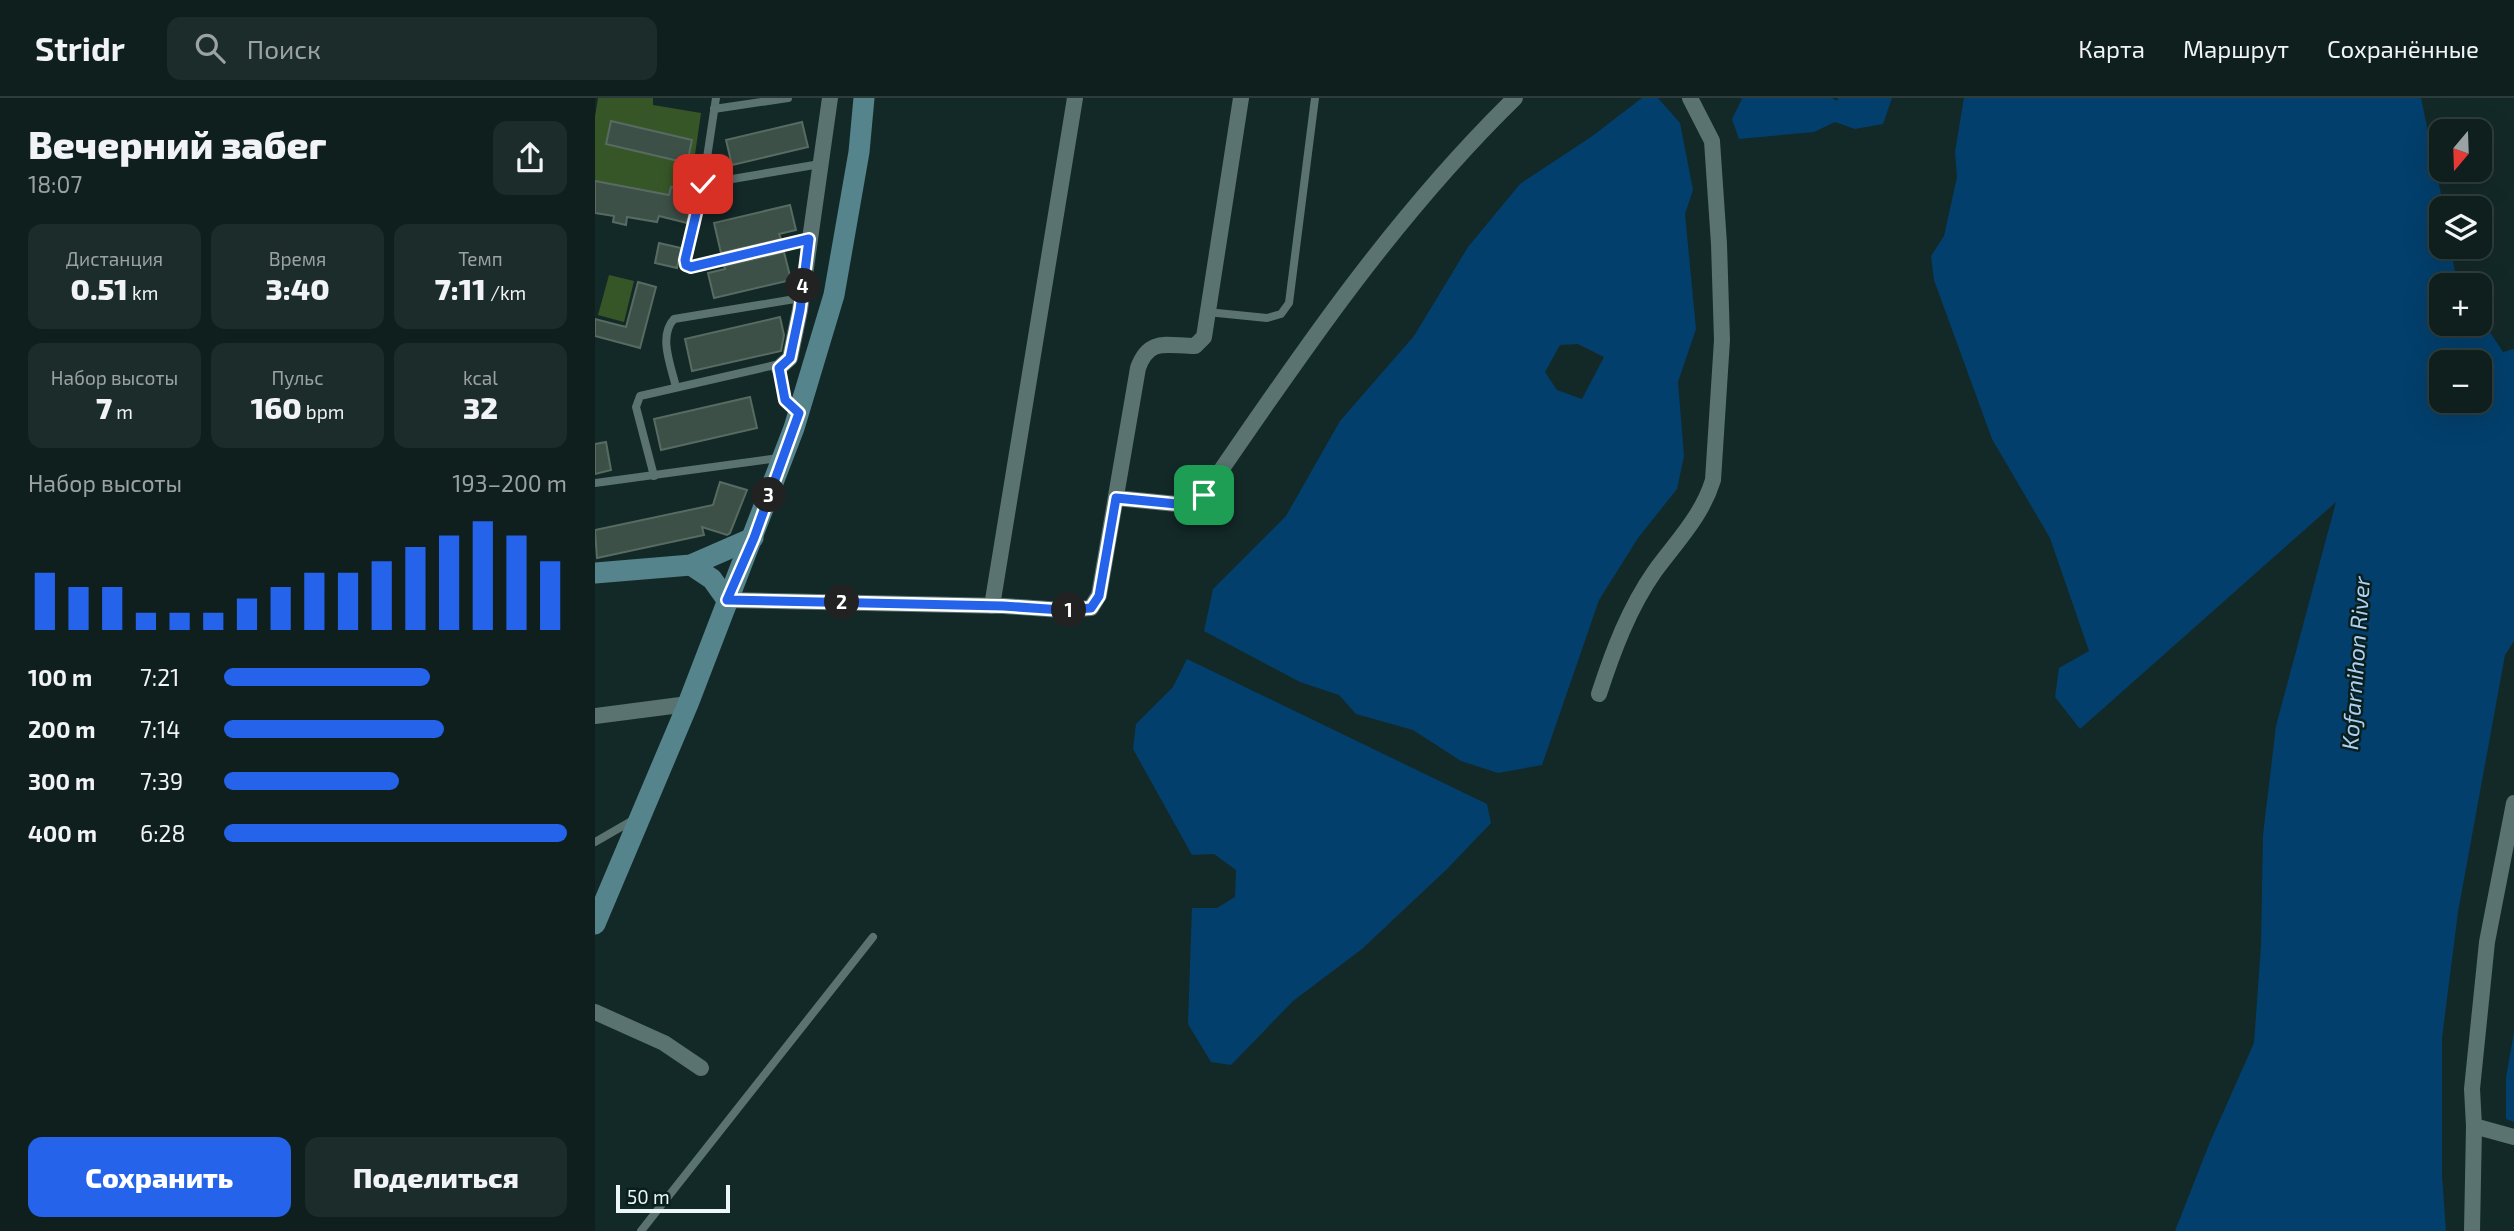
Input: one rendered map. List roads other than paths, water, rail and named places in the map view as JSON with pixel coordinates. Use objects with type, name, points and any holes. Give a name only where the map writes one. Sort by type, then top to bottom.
[{"type":"main road","points":[[595,924],[688,704],[727,600],[754,538],[799,413],[834,295],[859,152],[865,98]]},
{"type":"main road","points":[[595,573],[691,565],[754,538]]},
{"type":"main road","points":[[691,565],[712,579],[727,600]]},
{"type":"street","points":[[779,368],[790,358],[829,98]]},
{"type":"street","points":[[992,606],[1075,98]]},
{"type":"street","points":[[727,600],[1062,610],[1091,608],[1099,596],[1142,357],[1154,346],[1195,346],[1203,337],[1241,98]]},
{"type":"street","points":[[1116,498],[1187,505],[1204,495],[1301,354],[1388,237],[1515,98]]},
{"type":"street","points":[[1599,694],[1613,652],[1633,607],[1655,571],[1678,544],[1707,500],[1713,480],[1722,340],[1719,244],[1712,141],[1690,98]]},
{"type":"street","points":[[595,716],[688,704]]},
{"type":"street","points":[[2472,1231],[2472,1090],[2487,942],[2514,803]]},
{"type":"street","points":[[595,1012],[664,1043],[701,1068]]},
{"type":"street","points":[[2474,1126],[2514,1137]]},
{"type":"lane","points":[[716,98],[703,184],[686,265],[691,267],[809,239]]},
{"type":"lane","points":[[714,109],[788,98]]},
{"type":"lane","points":[[1207,312],[1268,318],[1281,314],[1289,303],[1315,98]]},
{"type":"lane","points":[[703,184],[820,164]]},
{"type":"lane","points":[[675,387],[666,338],[666,331],[674,319],[801,298]]},
{"type":"lane","points":[[654,477],[636,407],[640,396],[775,365],[779,368],[785,400],[799,413]]},
{"type":"lane","points":[[595,483],[654,477],[782,457]]},
{"type":"lane","points":[[595,842],[643,814]]},
{"type":"lane","points":[[641,1231],[873,937]]},
{"type":"water","points":[[1642,98],[1658,98],[1680,123],[1693,190],[1685,214],[1696,329],[1678,382],[1684,456],[1677,489],[1638,538],[1599,600],[1542,765],[1498,773],[1461,761],[1413,730],[1356,714],[1339,695],[1300,682],[1204,631],[1213,589],[1286,516],[1340,421],[1414,336],[1468,247],[1520,184],[1591,137]],"holes":[[[1578,344],[1604,357],[1582,399],[1557,390],[1545,372],[1560,345]]]},
{"type":"water","points":[[1739,98],[1832,98],[1837,101],[1838,98],[1892,98],[1883,124],[1855,129],[1835,122],[1814,132],[1739,139],[1732,119],[1742,99]]},
{"type":"water","name":"Kofarnihon River","points":[[1964,98],[2421,98],[2429,136],[2429,182],[2439,182],[2441,196],[2429,196],[2429,259],[2453,259],[2455,273],[2429,273],[2429,336],[2492,335],[2503,352],[2514,349],[2514,641],[2505,655],[2458,912],[2442,1038],[2442,1175],[2446,1231],[2175,1231],[2210,1142],[2254,1043],[2261,946],[2263,835],[2276,726],[2336,502],[2080,729],[2055,697],[2059,668],[2089,651],[2050,538],[1992,439],[1934,280],[1931,256],[1944,236],[1957,177],[1955,152]]},
{"type":"water","points":[[1187,659],[1487,804],[1491,823],[1446,870],[1362,949],[1293,1001],[1231,1065],[1211,1062],[1188,1024],[1192,908],[1217,908],[1235,897],[1236,870],[1214,854],[1192,855],[1133,749],[1136,724],[1173,687]]},
{"type":"water","points":[[2514,1032],[2514,1122],[2506,1119],[2506,1078]]}]
